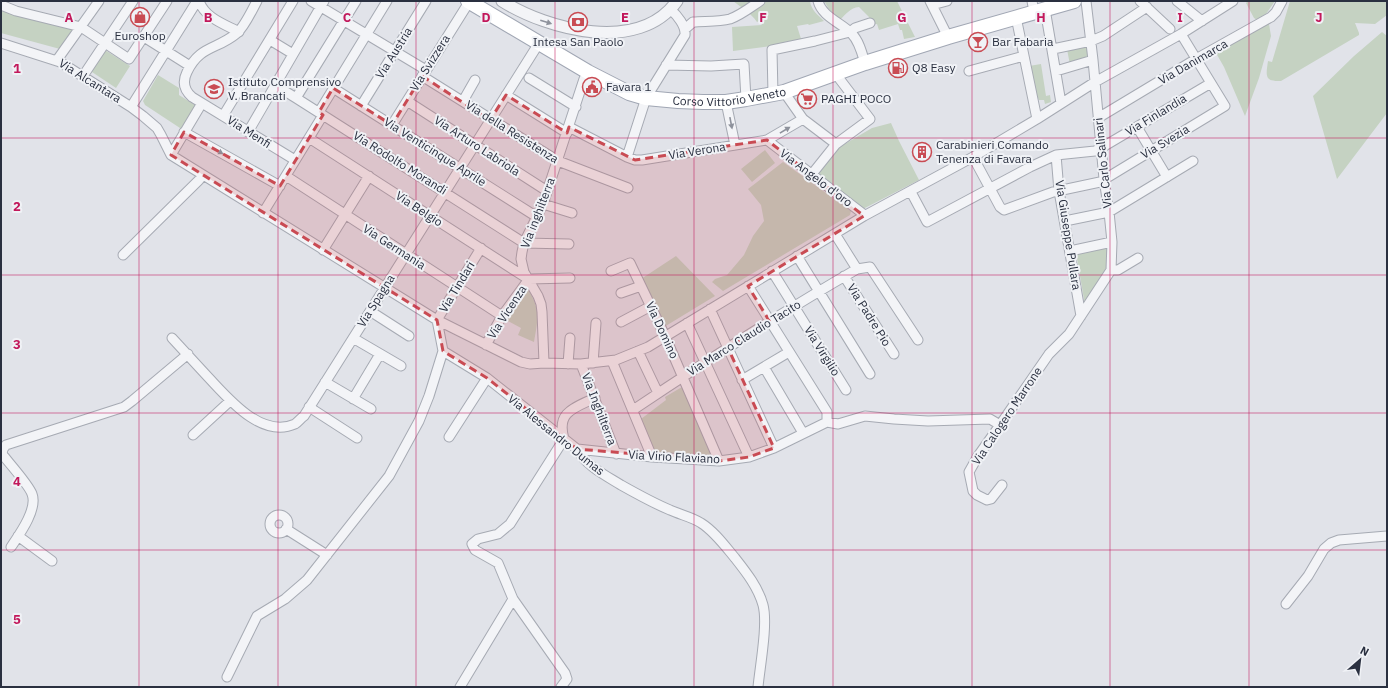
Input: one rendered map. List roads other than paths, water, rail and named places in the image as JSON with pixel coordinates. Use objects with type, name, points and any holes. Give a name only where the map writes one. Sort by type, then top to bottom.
[{"type":"main road","name":"Corso Vittorio Veneto","points":[[468,1],[588,72],[629,93],[646,98],[678,102],[726,102],[778,93],[865,63],[1016,17],[1037,7],[1074,1]]},
{"type":"street","points":[[57,60],[99,1]]},
{"type":"street","points":[[83,76],[133,1]]},
{"type":"street","points":[[1,5],[81,27],[129,59],[167,1]]},
{"type":"street","points":[[198,1],[202,9],[209,15],[239,32]]},
{"type":"street","points":[[132,108],[198,1]]},
{"type":"street","points":[[144,37],[190,66],[196,57],[206,50],[226,41],[239,32],[257,1]]},
{"type":"street","points":[[223,116],[293,1]]},
{"type":"street","name":"Via della Resistenza","points":[[311,1],[323,4],[344,20],[396,52],[490,120],[558,161],[628,188]]},
{"type":"street","points":[[296,98],[356,1]]},
{"type":"street","points":[[263,212],[310,138],[333,88],[387,1]]},
{"type":"street","name":"Via Austria","points":[[361,106],[396,52],[426,1]]},
{"type":"street","name":"Via Svizzera","points":[[392,125],[468,1]]},
{"type":"street","points":[[685,29],[693,22],[722,21],[731,19],[760,1]]},
{"type":"street","points":[[818,1],[822,9],[850,32],[855,38],[865,63]]},
{"type":"street","points":[[947,1],[931,3],[948,37]]},
{"type":"street","name":"Via Carlo Salinari","points":[[1086,1],[1112,242],[1111,270]]},
{"type":"street","points":[[1177,1],[1202,21]]},
{"type":"street","points":[[1216,1],[1224,7]]},
{"type":"street","points":[[202,103],[171,155],[437,320],[486,345],[523,363],[593,363],[616,360],[648,347],[864,216],[911,192],[973,157],[1095,82],[1180,34],[1233,1]]},
{"type":"street","name":"Via Danimarca","points":[[1098,118],[1196,59],[1271,17],[1276,12],[1282,1]]},
{"type":"street","points":[[507,3],[533,17],[562,27],[594,32],[611,32],[645,26],[658,19],[674,6],[676,14],[685,29],[685,36],[646,98],[627,157]]},
{"type":"street","points":[[248,132],[323,4]]},
{"type":"street","points":[[1053,49],[1091,41],[1103,36],[1144,4],[1170,29]]},
{"type":"street","points":[[1037,7],[1053,49],[1061,103]]},
{"type":"street","points":[[1016,17],[1037,119]]},
{"type":"street","points":[[836,144],[803,119],[778,93],[772,50],[850,32],[855,28],[870,23]]},
{"type":"street","points":[[1180,34],[1211,83]]},
{"type":"street","points":[[270,40],[293,54]]},
{"type":"street","name":"Via Spagna","points":[[172,338],[230,401],[254,418],[270,426],[284,426],[296,423],[304,416],[539,43]]},
{"type":"street","name":"Via Alcantara","points":[[1,44],[57,60],[83,76],[144,116],[157,128],[171,155]]},
{"type":"street","points":[[969,71],[1024,56]]},
{"type":"street","points":[[1056,71],[1093,60]]},
{"type":"street","points":[[666,65],[711,66],[744,64],[746,99]]},
{"type":"street","name":"Via Menfi","points":[[190,66],[185,76],[184,86],[186,92],[248,132],[296,160]]},
{"type":"street","name":"Via inghilterra","points":[[544,363],[542,312],[538,296],[524,272],[521,259],[524,243],[543,204],[584,79],[588,72]]},
{"type":"street","points":[[812,174],[836,144],[870,119],[835,74]]},
{"type":"street","points":[[529,78],[576,107]]},
{"type":"street","points":[[463,101],[475,80]]},
{"type":"street","name":"Via Svezia","points":[[990,189],[1000,207],[1004,210],[1060,191],[1100,182],[1226,106],[1211,83]]},
{"type":"street","name":"Via Finlandia","points":[[911,192],[927,222],[1030,167],[1056,155],[1101,148],[1211,83]]},
{"type":"street","name":"Via Rodolfo Morandi","points":[[275,86],[321,113],[524,243]]},
{"type":"street","name":"Via Venticinque Aprile","points":[[333,88],[537,217]]},
{"type":"street","name":"Via Verona","points":[[506,95],[568,130],[635,160],[767,140]]},
{"type":"street","name":"Via Arturo Labriola","points":[[406,101],[475,144],[547,192]]},
{"type":"street","points":[[726,102],[735,145]]},
{"type":"street","points":[[767,140],[803,119]]},
{"type":"street","points":[[1137,127],[1167,176]]},
{"type":"street","points":[[184,132],[280,186]]},
{"type":"street","name":"Via Belgio","points":[[310,138],[529,279]]},
{"type":"street","name":"Via Angelo d'oro","points":[[767,140],[864,216]]},
{"type":"street","name":"Via Giuseppe Pullara","points":[[1056,155],[1060,191],[1081,316]]},
{"type":"street","points":[[973,157],[990,189]]},
{"type":"street","points":[[1065,221],[1109,212],[1193,161]]},
{"type":"street","points":[[123,255],[200,180],[203,175]]},
{"type":"street","name":"Via Germania","points":[[286,176],[502,316]]},
{"type":"street","points":[[323,250],[368,176]]},
{"type":"street","points":[[543,204],[572,212]]},
{"type":"street","points":[[835,234],[857,269],[870,267],[918,340]]},
{"type":"street","points":[[1070,250],[1112,242]]},
{"type":"street","points":[[524,243],[569,244]]},
{"type":"street","name":"Via Tindari","points":[[443,351],[437,320],[481,248]]},
{"type":"street","points":[[797,256],[870,374]]},
{"type":"street","points":[[1081,316],[1111,270],[1118,270],[1138,258]]},
{"type":"street","name":"Via Domino","points":[[611,271],[630,263],[665,336],[720,461]]},
{"type":"street","name":"Via Marco Claudio Tacito","points":[[633,410],[705,362],[818,291],[857,269]]},
{"type":"street","name":"Via Virgilio","points":[[772,271],[846,390]]},
{"type":"street","name":"Via Padre Pio","points":[[844,276],[894,354]]},
{"type":"street","points":[[529,279],[570,278]]},
{"type":"street","name":"Via Vicenza","points":[[486,345],[502,316],[529,279]]},
{"type":"street","points":[[621,293],[641,286]]},
{"type":"street","points":[[748,286],[827,412],[827,422]]},
{"type":"street","points":[[621,322],[651,306]]},
{"type":"street","points":[[710,309],[774,448]]},
{"type":"street","points":[[370,311],[409,336]]},
{"type":"street","name":"Via Calogero Marrone","points":[[1002,485],[991,499],[987,500],[977,495],[973,491],[969,472],[978,456],[1049,354],[1069,334],[1081,316]]},
{"type":"street","points":[[593,363],[596,323]]},
{"type":"street","points":[[687,323],[749,457]]},
{"type":"street","points":[[353,338],[400,366]]},
{"type":"street","points":[[568,364],[570,338]]},
{"type":"street","points":[[227,677],[257,616],[285,599],[307,580],[389,476],[419,421],[430,396],[443,351]]},
{"type":"street","name":"Via Alessandro Dumas","points":[[443,351],[487,378],[577,449],[582,458],[616,482],[663,507],[691,517],[711,530],[751,579],[763,605],[764,622],[758,687]]},
{"type":"street","points":[[638,351],[658,393]]},
{"type":"street","points":[[742,380],[789,352]]},
{"type":"street","points":[[11,547],[24,526],[33,505],[33,496],[32,492],[2,454],[4,447],[6,445],[124,406],[132,402],[188,354]]},
{"type":"street","points":[[353,399],[380,354]]},
{"type":"street","points":[[612,361],[652,457]]},
{"type":"street","name":"Via Inghilterra","points":[[581,364],[616,454]]},
{"type":"street","points":[[764,367],[803,433]]},
{"type":"street","points":[[449,437],[487,378]]},
{"type":"street","points":[[325,382],[371,409]]},
{"type":"street","points":[[561,687],[567,679],[565,673],[513,599],[498,564],[475,550],[472,544],[478,539],[498,534],[507,527],[564,439],[562,424],[567,412],[594,398]]},
{"type":"street","points":[[193,435],[230,401]]},
{"type":"street","points":[[309,408],[357,438]]},
{"type":"street","name":"Via Virio Flaviano","points":[[577,449],[616,454],[720,461],[749,457],[774,448],[827,422],[838,424],[865,416],[894,420],[928,421],[990,419],[1000,425]]},
{"type":"street","points":[[286,529],[327,555]]},
{"type":"street","points":[[18,536],[52,561]]},
{"type":"street","points":[[1286,604],[1308,576],[1324,549],[1331,543],[1340,540],[1387,536]]},
{"type":"street","points":[[460,687],[513,599]]},
{"type":"place","name":"Euroshop","points":[[140,17]]},
{"type":"place","name":"Intesa San Paolo","points":[[578,22]]},
{"type":"place","name":"Bar Fabaria","points":[[978,42]]},
{"type":"place","name":"Q8 Easy","points":[[898,68]]},
{"type":"place","name":"Favara 1","points":[[592,87]]},
{"type":"place","name":"Istituto Comprensivo V. Brancati","points":[[214,89]]},
{"type":"place","name":"PAGHI POCO","points":[[807,99]]},
{"type":"place","name":"Carabinieri Comando Tenenza di Favara","points":[[922,152]]}]
